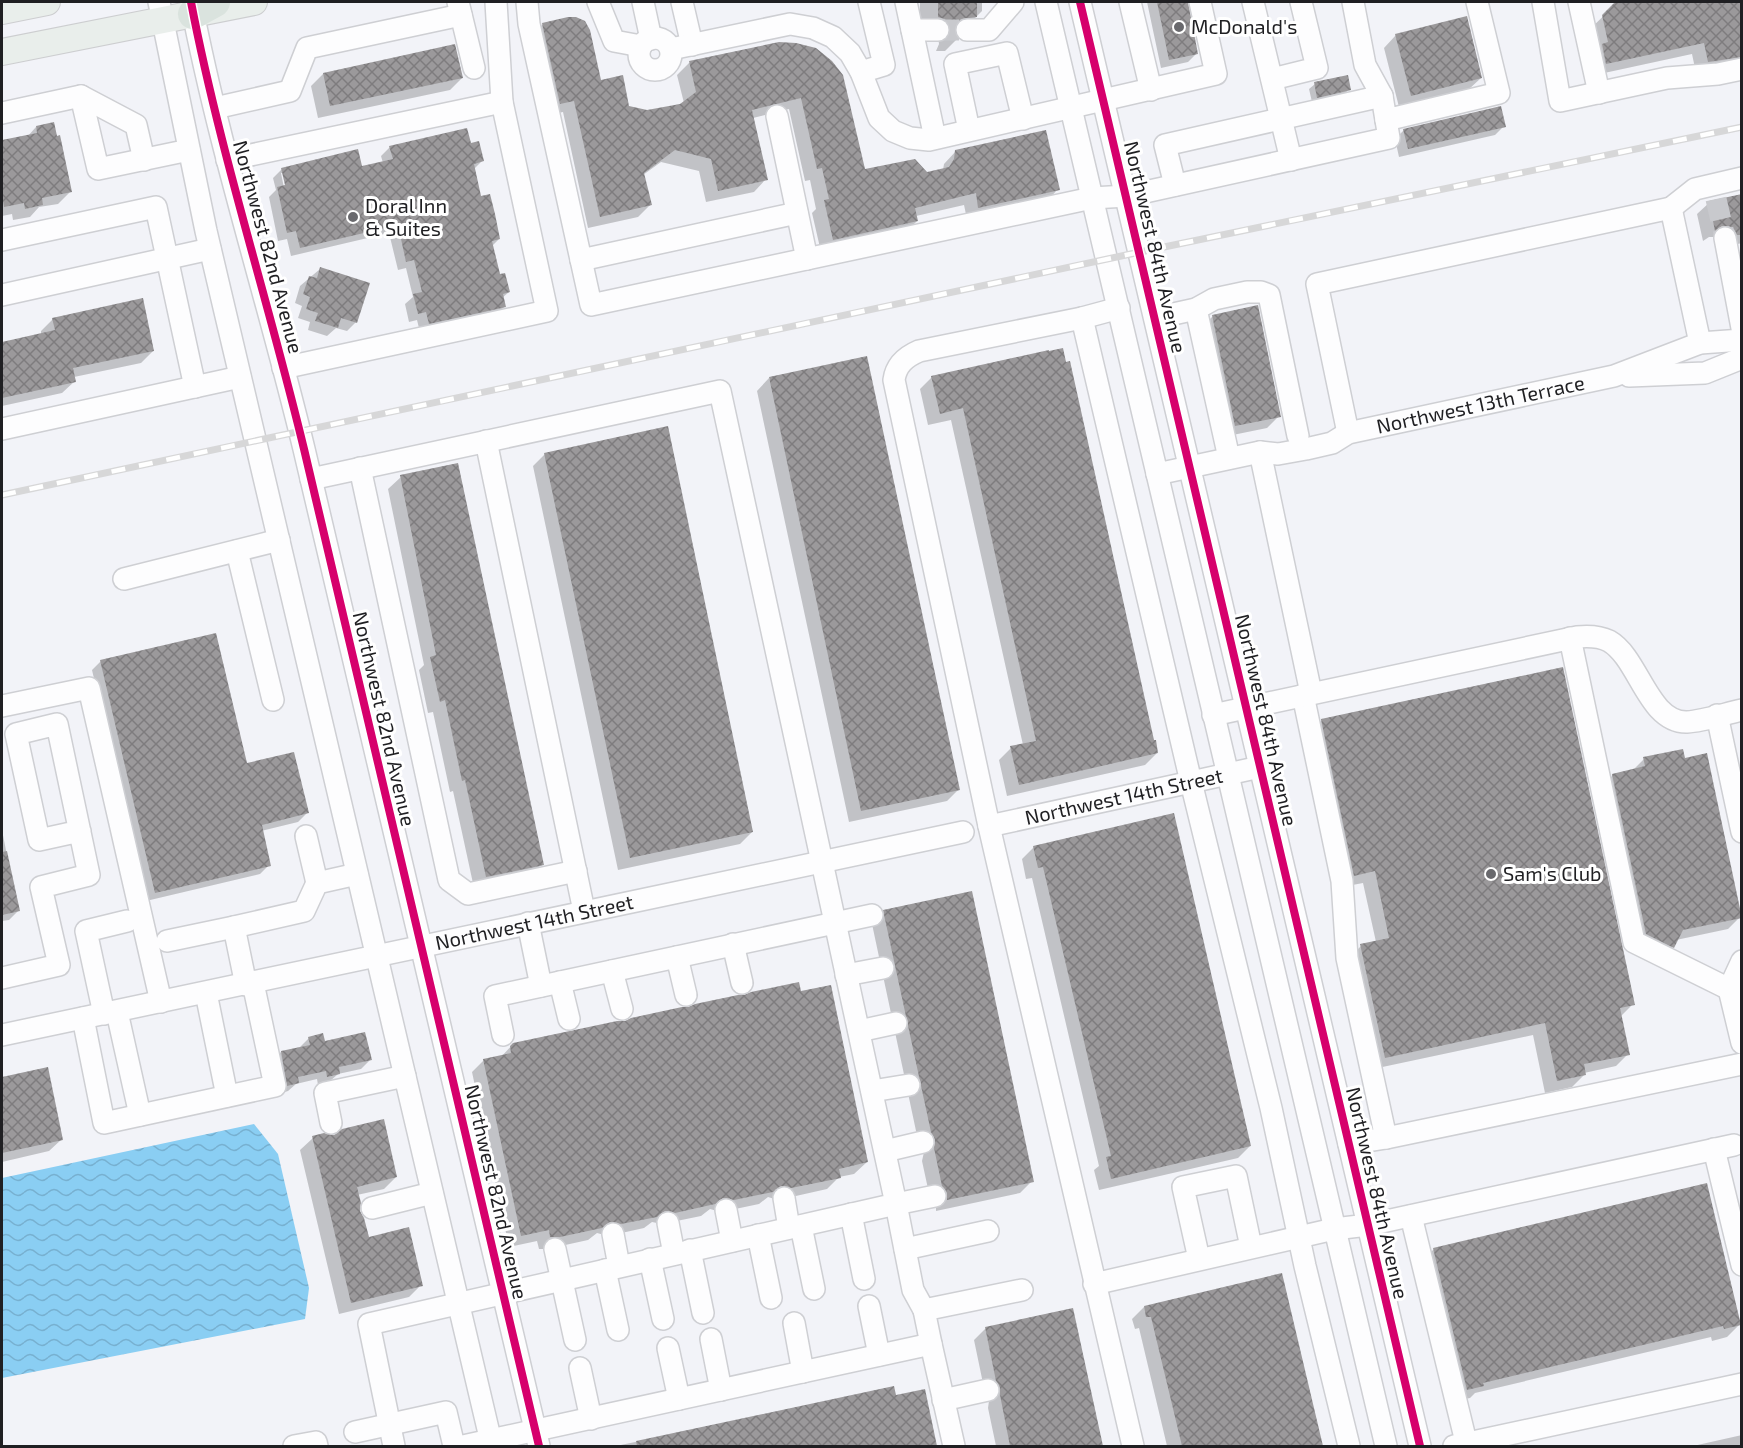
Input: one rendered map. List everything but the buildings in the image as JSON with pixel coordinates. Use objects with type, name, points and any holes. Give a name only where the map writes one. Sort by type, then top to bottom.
[{"type":"main road","points":[[2,11],[47,2]]},
{"type":"main road","points":[[2,52],[161,11],[254,2]]},
{"type":"street","points":[[283,368],[547,311],[502,102],[496,2]]},
{"type":"street","points":[[527,2],[529,24],[591,305],[1092,198],[1127,196],[1389,138],[1382,96],[1365,65],[1353,2]]},
{"type":"street","points":[[598,2],[614,41],[646,43],[663,40],[671,50],[670,62],[666,67],[654,70],[643,64],[640,59],[646,43],[643,2]]},
{"type":"street","points":[[682,2],[692,45]]},
{"type":"street","points":[[869,2],[884,64]]},
{"type":"street","points":[[906,2],[936,138]]},
{"type":"street","points":[[967,30],[989,30],[1014,2],[1046,3],[1386,1446]]},
{"type":"street","name":"Northwest 84th Avenue","points":[[1080,2],[1420,1446]]},
{"type":"street","points":[[1130,2],[1151,90]]},
{"type":"street","points":[[671,50],[790,24],[813,28],[833,37],[850,53],[861,72],[879,118],[893,131],[910,138],[929,140],[1216,74],[1200,2]]},
{"type":"street","points":[[1253,2],[1291,160]]},
{"type":"street","points":[[1272,79],[1317,68],[1301,2]]},
{"type":"street","points":[[1386,120],[1499,93],[1477,2]]},
{"type":"street","points":[[1543,2],[1560,101],[1667,78],[1718,74],[1742,69]]},
{"type":"street","points":[[1580,2],[1599,93]]},
{"type":"street","name":"Northwest 82nd Avenue","points":[[200,6],[215,108],[227,160],[311,479],[537,1439]]},
{"type":"street","points":[[215,108],[290,91],[307,48],[460,8],[474,68]]},
{"type":"street","points":[[161,11],[210,249],[491,1443]]},
{"type":"street","points":[[912,30],[938,30]]},
{"type":"street","points":[[969,130],[955,64],[1007,53],[1023,119]]},
{"type":"street","points":[[861,72],[884,64],[918,57]]},
{"type":"street","points":[[81,96],[98,169],[189,150]]},
{"type":"street","points":[[2,113],[81,96],[136,125],[144,159]]},
{"type":"street","points":[[1175,185],[1165,145],[1382,96]]},
{"type":"street","points":[[227,160],[502,102]]},
{"type":"street","points":[[777,116],[807,259]]},
{"type":"street","points":[[1348,433],[1317,284],[1671,208],[1695,189],[1714,192],[1742,178]]},
{"type":"street","points":[[2,240],[156,207],[195,387]]},
{"type":"street","points":[[1671,208],[1700,342]]},
{"type":"street","points":[[581,260],[797,213]]},
{"type":"street","points":[[1725,238],[1738,290],[1742,328]]},
{"type":"street","points":[[2,295],[210,249]]},
{"type":"street","points":[[1155,318],[1196,309],[1214,299],[1247,292],[1262,292],[1269,296],[1298,436]]},
{"type":"street","points":[[1119,308],[1082,318],[919,351],[904,359],[895,374],[895,387],[989,826],[1133,1446]]},
{"type":"street","points":[[1196,309],[1229,458]]},
{"type":"street","points":[[1082,318],[1191,782],[1271,1108],[1349,1446]]},
{"type":"street","name":"Northwest 13th Terrace","points":[[1157,474],[1260,452],[1278,454],[1306,449],[1332,443],[1348,433],[1614,376],[1700,342],[1742,340]]},
{"type":"street","name":"Northwest 13th Terrace","points":[[1614,376],[1705,373],[1742,358]]},
{"type":"street","points":[[2,429],[240,377]]},
{"type":"street","points":[[311,479],[720,391],[913,1290],[924,1310],[954,1446]]},
{"type":"street","name":"Northwest 13th Terrace","points":[[1260,452],[1276,441],[1298,436],[1328,430],[1348,433]]},
{"type":"street","points":[[486,441],[584,911]]},
{"type":"street","points":[[1260,452],[1342,881],[1347,958],[1386,1138]]},
{"type":"street","points":[[360,468],[449,880],[468,894],[576,871]]},
{"type":"street","points":[[124,579],[279,540]]},
{"type":"street","points":[[237,551],[273,700]]},
{"type":"street","points":[[1213,715],[1570,638],[1599,637],[1616,646],[1628,660],[1657,707],[1672,719],[1686,722],[1742,710]]},
{"type":"street","points":[[1570,638],[1634,942],[1729,989]]},
{"type":"street","points":[[2,706],[89,688],[161,1002]]},
{"type":"street","points":[[1717,715],[1742,832]]},
{"type":"street","points":[[2,978],[59,965],[41,886],[89,875],[80,831],[57,724],[16,734],[39,840],[80,831]]},
{"type":"street","name":"Northwest 14th Street","points":[[989,826],[1260,767]]},
{"type":"street","name":"Northwest 14th Street","points":[[2,1035],[963,832]]},
{"type":"street","points":[[167,941],[304,911],[317,883],[306,836]]},
{"type":"street","points":[[317,883],[357,874]]},
{"type":"street","points":[[502,1035],[495,996],[872,915]]},
{"type":"street","points":[[127,921],[86,931],[140,1115]]},
{"type":"street","points":[[528,923],[550,984],[568,1019]]},
{"type":"street","points":[[83,1018],[104,1123],[274,1086],[234,927]]},
{"type":"street","points":[[733,944],[742,983]]},
{"type":"street","points":[[677,957],[686,995]]},
{"type":"street","points":[[1742,961],[1729,989],[1742,1043]]},
{"type":"street","points":[[846,975],[883,968]]},
{"type":"street","points":[[612,971],[622,1009]]},
{"type":"street","points":[[1278,990],[1311,983]]},
{"type":"street","points":[[206,993],[228,1096]]},
{"type":"street","points":[[859,1031],[896,1023]]},
{"type":"street","points":[[1348,1144],[1742,1064]]},
{"type":"street","points":[[332,1123],[325,1093],[405,1076]]},
{"type":"street","points":[[872,1091],[909,1085]]},
{"type":"street","points":[[885,1151],[923,1142]]},
{"type":"street","points":[[1094,1284],[1251,1247],[1334,1229],[1411,1216],[1724,1147],[1733,1193],[1742,1264]]},
{"type":"street","points":[[1199,1259],[1183,1187],[1236,1176],[1251,1247]]},
{"type":"street","points":[[372,1208],[432,1193]]},
{"type":"street","points":[[394,1446],[369,1324],[935,1196]]},
{"type":"street","points":[[784,1198],[814,1288]]},
{"type":"street","points":[[726,1210],[732,1241]]},
{"type":"street","points":[[851,1214],[864,1279]]},
{"type":"street","points":[[1411,1216],[1462,1446],[1742,1384]]},
{"type":"street","points":[[668,1223],[682,1252],[703,1313]]},
{"type":"street","points":[[905,1248],[988,1231]]},
{"type":"street","points":[[613,1234],[612,1268],[618,1330]]},
{"type":"street","points":[[758,1235],[771,1298]]},
{"type":"street","points":[[555,1249],[575,1340]]},
{"type":"street","points":[[650,1259],[663,1320]]},
{"type":"street","points":[[924,1310],[1022,1290]]},
{"type":"street","points":[[869,1306],[879,1355]]},
{"type":"street","points":[[794,1323],[803,1372]]},
{"type":"street","points":[[711,1339],[721,1390]]},
{"type":"street","points":[[463,1446],[537,1439],[591,1419],[931,1344]]},
{"type":"street","points":[[668,1348],[679,1399]]},
{"type":"street","points":[[580,1368],[591,1419]]},
{"type":"street","points":[[944,1400],[988,1390]]},
{"type":"street","points":[[354,1432],[446,1412],[454,1446]]},
{"type":"street","points":[[294,1446],[316,1442],[317,1446]]},
{"type":"water","points":[[254,1124],[278,1154],[309,1288],[305,1319],[2,1378],[2,1178]]},
{"type":"tunnel","points":[[938,30],[967,30]]},
{"type":"tunnel","points":[[1716,199],[1725,238]]},
{"type":"railway","points":[[2,495],[1140,252],[1742,127]]},
{"type":"cycle path","points":[[191,2],[230,170],[304,449],[539,1446]]},
{"type":"cycle path","points":[[1080,2],[1420,1446]]},
{"type":"place","name":"McDonald's","points":[[1179,27]]},
{"type":"place","name":"Doral Inn & Suites","points":[[353,217]]},
{"type":"place","name":"Sam's Club","points":[[1491,874]]}]
